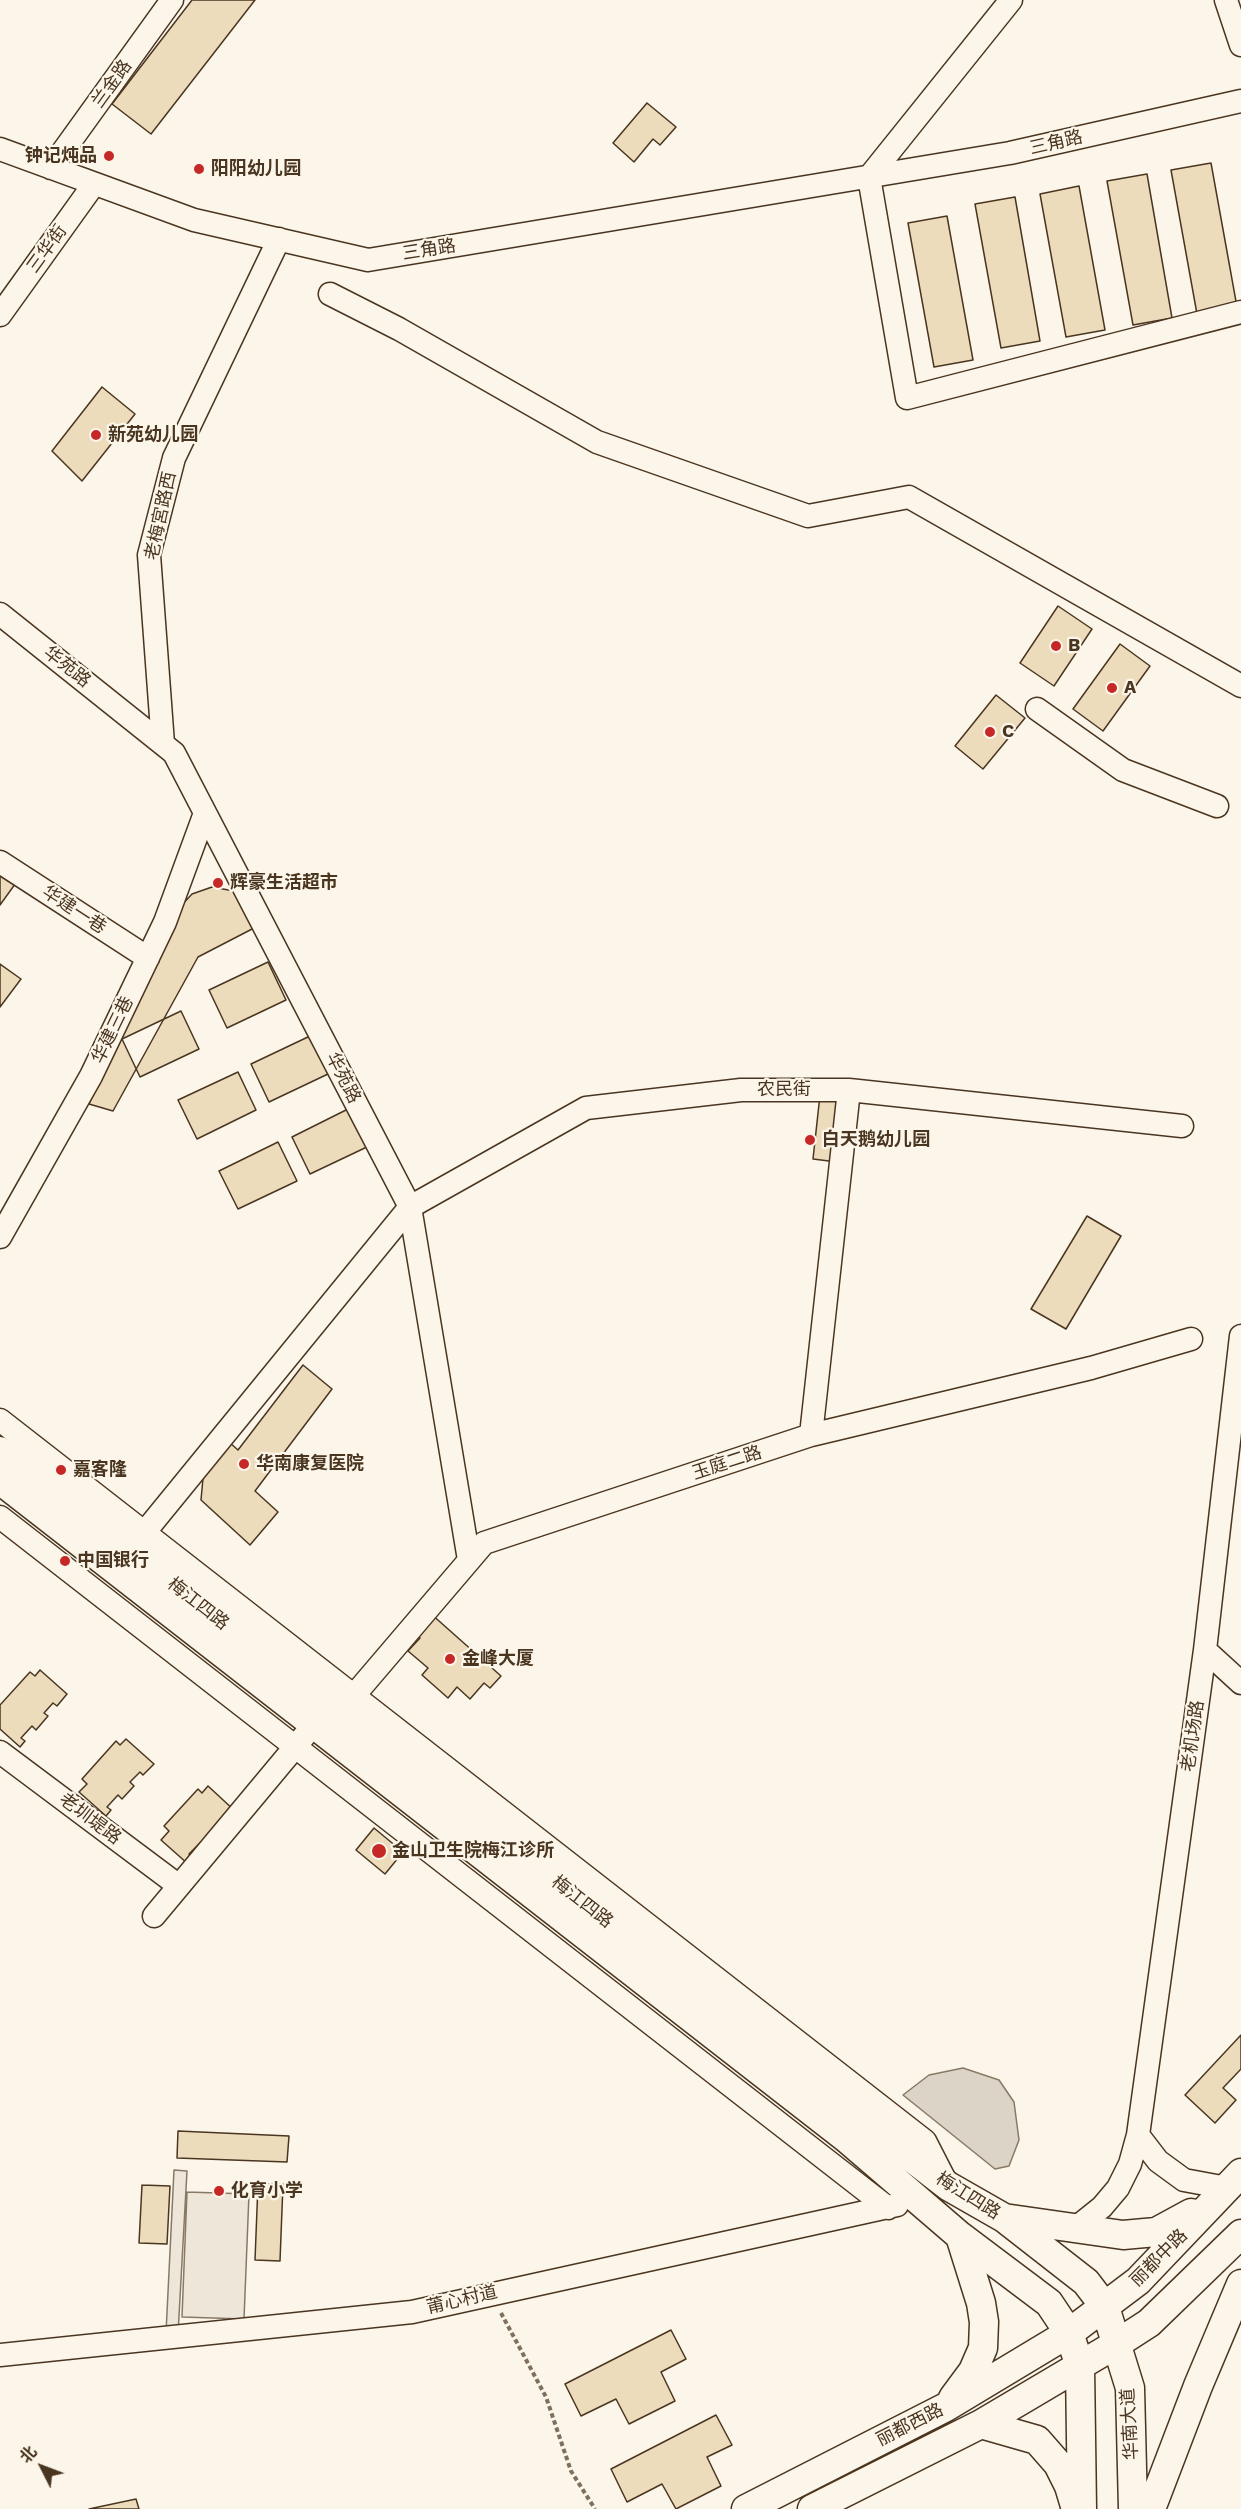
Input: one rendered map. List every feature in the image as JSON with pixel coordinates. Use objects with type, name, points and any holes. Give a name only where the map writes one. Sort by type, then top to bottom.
[{"type":"main road","name":"梅江四路","points":[[0,1451],[948,2187],[1004,2218],[1086,2282],[1105,2307]]},
{"type":"main road","name":"梅江四路","points":[[0,1480],[846,2138],[960,2236],[1049,2302],[1069,2333]]},
{"type":"main road","points":[[1004,2218],[1124,2235],[1156,2232],[1182,2220],[1234,2181]]},
{"type":"main road","name":"丽都中路","points":[[1069,2333],[1138,2281],[1234,2181]]},
{"type":"main road","points":[[1080,2366],[1149,2323],[1241,2234]]},
{"type":"main road","points":[[946,2407],[973,2371],[983,2348],[984,2322],[981,2303],[960,2236]]},
{"type":"main road","points":[[1151,2509],[1198,2386],[1241,2284]]},
{"type":"main road","name":"华南大道","points":[[1105,2307],[1118,2343],[1130,2388],[1133,2509]]},
{"type":"main road","points":[[1069,2333],[1080,2366],[1082,2509]]},
{"type":"main road","name":"丽都西路","points":[[746,2509],[946,2407],[1069,2333]]},
{"type":"main road","name":"丽都西路","points":[[812,2509],[981,2424],[1080,2366]]},
{"type":"main road","points":[[981,2424],[1037,2440],[1058,2464],[1069,2486],[1076,2509]]},
{"type":"street","name":"兰金路","points":[[51,168],[172,0]]},
{"type":"street","points":[[1011,0],[870,177],[907,398],[1241,312]]},
{"type":"street","points":[[1226,0],[1241,45]]},
{"type":"street","name":"三角路","points":[[0,149],[194,220],[369,260],[1010,153],[1241,101]]},
{"type":"street","name":"三华街","points":[[0,315],[94,184]]},
{"type":"street","name":"老梅宮路西","points":[[163,744],[149,555],[174,458],[279,239]]},
{"type":"street","points":[[330,294],[399,329],[597,442],[808,516],[909,497],[1241,686]]},
{"type":"street","name":"华苑路","points":[[0,615],[174,753],[410,1207],[469,1560]]},
{"type":"street","points":[[1037,709],[1123,770],[1216,806]]},
{"type":"street","name":"华建三巷","points":[[0,1237],[91,1076],[165,922],[205,813]]},
{"type":"street","name":"华建一巷","points":[[0,862],[148,958]]},
{"type":"street","name":"农民街","points":[[410,1207],[586,1108],[741,1090],[849,1090],[1182,1126]]},
{"type":"street","points":[[811,1435],[849,1090]]},
{"type":"street","points":[[129,1551],[410,1207]]},
{"type":"street","name":"老机场路","points":[[1077,2227],[1102,2207],[1118,2188],[1130,2164],[1138,2135],[1205,1650],[1241,1336]]},
{"type":"street","name":"玉庭二路","points":[[154,1916],[333,1710],[484,1543],[811,1435],[1091,1368],[1191,1339]]},
{"type":"street","points":[[0,1420],[925,2141],[948,2187]]},
{"type":"street","points":[[0,1517],[888,2208]]},
{"type":"street","points":[[1205,1650],[1241,1683]]},
{"type":"street","name":"老圳堤路","points":[[0,1752],[179,1886]]},
{"type":"street","points":[[1138,2135],[1158,2161],[1184,2180],[1234,2181]]},
{"type":"street","name":"莆心村道","points":[[0,2355],[412,2312],[888,2208],[916,2199]]},
{"type":"path","points":[[490,2294],[546,2397],[571,2471],[595,2509]]},
{"type":"shaded area","points":[[963,2068],[999,2080],[1014,2102],[1019,2140],[1009,2166],[995,2169],[903,2095],[929,2075]]},
{"type":"shaded area","points":[[174,2170],[187,2171],[178,2334],[166,2333]]},
{"type":"shaded area","points":[[187,2192],[249,2194],[244,2319],[182,2317]]},
{"type":"building","points":[[192,0],[255,0],[151,134],[112,104]]},
{"type":"building","points":[[647,103],[676,127],[660,145],[653,139],[634,162],[613,143]]},
{"type":"building","points":[[1211,163],[1237,307],[1197,314],[1171,170]]},
{"type":"building","points":[[1147,174],[1172,318],[1133,325],[1107,181]]},
{"type":"building","points":[[1079,186],[1105,330],[1066,337],[1040,194]]},
{"type":"building","points":[[1015,197],[1040,341],[1001,348],[975,204]]},
{"type":"building","points":[[947,216],[973,360],[934,367],[908,223]]},
{"type":"building","points":[[102,387],[135,414],[82,481],[52,451]]},
{"type":"building","name":"B","points":[[1058,606],[1092,629],[1054,686],[1020,663]]},
{"type":"building","name":"A","points":[[1120,644],[1150,666],[1103,731],[1073,709]]},
{"type":"building","name":"C","points":[[996,695],[1025,718],[983,769],[955,746]]},
{"type":"building","points":[[0,856],[23,873],[0,905]]},
{"type":"building","points":[[212,887],[234,891],[254,928],[198,957],[113,1111],[89,1104],[178,909],[192,894]]},
{"type":"building","points":[[268,962],[286,1000],[227,1028],[209,990]]},
{"type":"building","points":[[0,964],[21,979],[0,1007]]},
{"type":"building","points":[[181,1011],[199,1049],[140,1077],[122,1039]]},
{"type":"building","points":[[310,1036],[328,1074],[269,1102],[251,1064]]},
{"type":"building","points":[[238,1072],[256,1110],[197,1139],[178,1100]]},
{"type":"building","points":[[820,1095],[843,1097],[837,1162],[813,1159]]},
{"type":"building","points":[[350,1108],[369,1146],[310,1174],[292,1137]]},
{"type":"building","points":[[278,1142],[297,1181],[238,1209],[219,1171]]},
{"type":"building","points":[[1087,1216],[1121,1236],[1066,1329],[1031,1309]]},
{"type":"building","name":"华南康复医院","points":[[303,1365],[332,1389],[255,1491],[278,1512],[250,1545],[201,1500],[203,1478],[229,1442],[238,1450]]},
{"type":"building","name":"金峰大厦","points":[[430,1613],[501,1676],[490,1688],[484,1683],[470,1699],[457,1687],[448,1698],[422,1675],[428,1668],[408,1651],[420,1638],[413,1632]]},
{"type":"building","points":[[40,1670],[67,1694],[57,1706],[53,1703],[44,1713],[48,1716],[36,1730],[32,1726],[21,1738],[25,1741],[20,1747],[0,1729],[0,1705],[30,1672],[35,1676]]},
{"type":"building","points":[[126,1739],[154,1764],[143,1775],[140,1772],[130,1782],[134,1786],[122,1799],[118,1795],[107,1807],[111,1810],[106,1816],[79,1792],[87,1784],[82,1779],[116,1741],[120,1745]]},
{"type":"building","points":[[208,1786],[235,1811],[204,1846],[200,1843],[189,1854],[193,1858],[188,1864],[161,1840],[169,1831],[164,1826],[198,1789],[202,1793]]},
{"type":"building","name":"金山卫生院梅江诊所","points":[[374,1828],[403,1852],[385,1874],[356,1850]]},
{"type":"building","points":[[1241,2035],[1241,2069],[1223,2088],[1236,2100],[1215,2123],[1185,2095]]},
{"type":"building","points":[[178,2131],[289,2136],[287,2162],[177,2158]]},
{"type":"building","points":[[258,2184],[283,2184],[280,2261],[255,2260]]},
{"type":"building","points":[[142,2185],[170,2186],[167,2244],[139,2243]]},
{"type":"building","points":[[671,2330],[686,2359],[661,2372],[675,2401],[629,2424],[616,2399],[581,2416],[565,2384]]},
{"type":"building","points":[[716,2415],[732,2445],[707,2457],[721,2486],[676,2509],[662,2484],[627,2502],[611,2469]]},
{"type":"building","points":[[136,2499],[139,2509],[89,2509]]},
{"type":"place","name":"钟记炖品","points":[[109,156]]},
{"type":"place","name":"阳阳幼儿园","points":[[199,169]]},
{"type":"place","name":"新苑幼儿园","points":[[96,435]]},
{"type":"place","name":"B","points":[[1056,646]]},
{"type":"place","name":"A","points":[[1112,688]]},
{"type":"place","name":"C","points":[[990,732]]},
{"type":"place","name":"辉豪生活超市","points":[[218,883]]},
{"type":"place","name":"白天鹅幼儿园","points":[[810,1140]]},
{"type":"place","name":"华南康复医院","points":[[244,1464]]},
{"type":"place","name":"嘉客隆","points":[[61,1470]]},
{"type":"place","name":"中国银行","points":[[65,1561]]},
{"type":"place","name":"金峰大厦","points":[[450,1659]]},
{"type":"place","name":"金山卫生院梅江诊所","points":[[379,1851]]},
{"type":"place","name":"化育小学","points":[[219,2191]]}]
